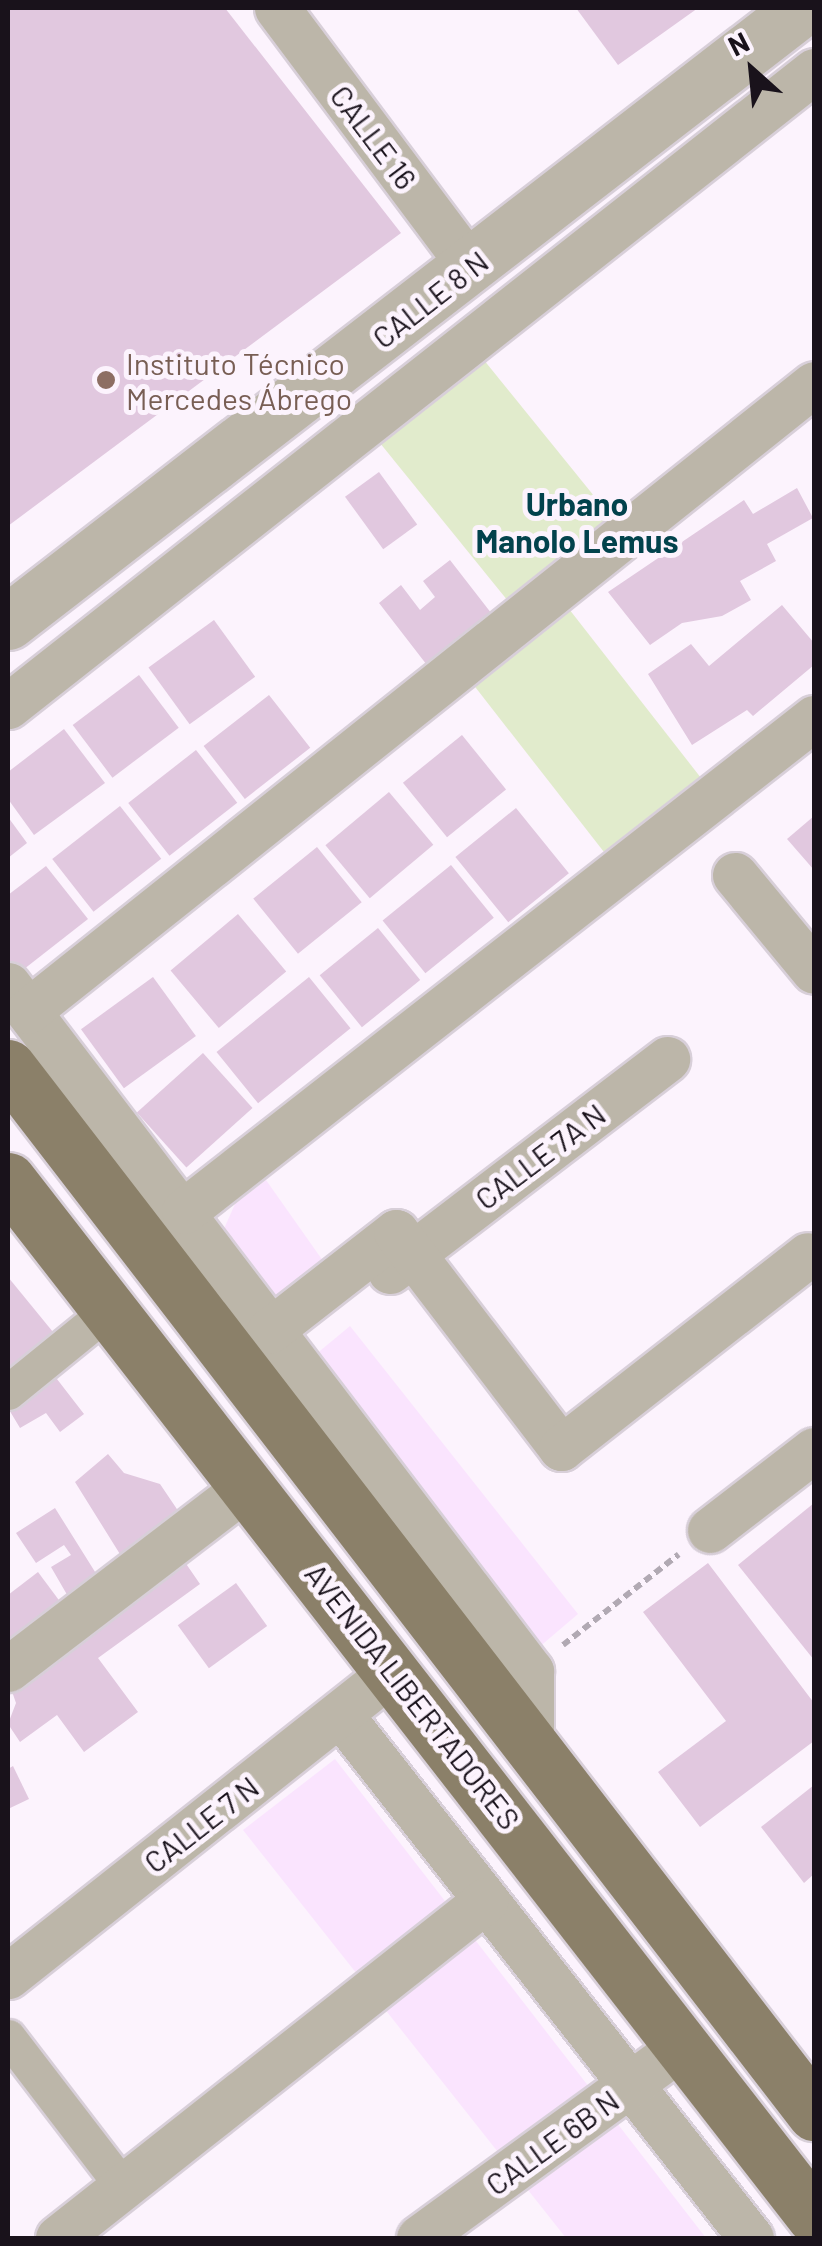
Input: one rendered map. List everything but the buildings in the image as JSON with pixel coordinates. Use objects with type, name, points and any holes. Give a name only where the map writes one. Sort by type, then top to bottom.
[{"type":"main road","points":[[8,1067],[250,1322],[531,1741],[814,2112]]},
{"type":"main road","name":"AVENIDA LIBERTADORES","points":[[8,1180],[394,1671],[814,2216]]},
{"type":"street","name":"CALLE 16","points":[[277,8],[471,268]]},
{"type":"street","name":"CALLE 8 N","points":[[8,622],[471,268],[802,8]]},
{"type":"street","points":[[8,706],[814,71]]},
{"type":"street","points":[[531,1741],[530,1671],[362,1485],[250,1322],[184,1211],[18,998],[814,384]]},
{"type":"street","points":[[184,1211],[814,718]]},
{"type":"street","points":[[735,875],[814,971]]},
{"type":"street","name":"CALLE 7A N","points":[[250,1322],[413,1253],[667,1060]]},
{"type":"street","points":[[413,1253],[561,1448],[808,1255]]},
{"type":"street","points":[[8,1392],[110,1309]]},
{"type":"street","points":[[710,1530],[814,1450]]},
{"type":"street","points":[[8,1670],[249,1485]]},
{"type":"street","name":"CALLE 7 N","points":[[8,1976],[394,1671]]},
{"type":"street","points":[[340,1714],[751,2238]]},
{"type":"street","points":[[58,2238],[486,1900]]},
{"type":"street","points":[[8,2036],[123,2187]]},
{"type":"street","name":"CALLE 6B N","points":[[419,2238],[684,2045]]},
{"type":"path","points":[[530,1671],[710,1530]]},
{"type":"shaded area","points":[[266,1180],[328,1268],[275,1306],[223,1231],[235,1204]]},
{"type":"shaded area","points":[[350,1326],[578,1614],[531,1654],[309,1360]]},
{"type":"shaded area","points":[[335,1759],[706,2238],[566,2238],[243,1830]]},
{"type":"green space","points":[[475,349],[619,527],[516,611],[372,433]]},
{"type":"green space","points":[[569,609],[711,791],[615,866],[473,684]]},
{"type":"place","name":"Instituto Técnico Mercedes Ábrego","points":[[106,380]]},
{"type":"district","name":"Urbano Manolo Lemus","points":[[577,522]]}]
